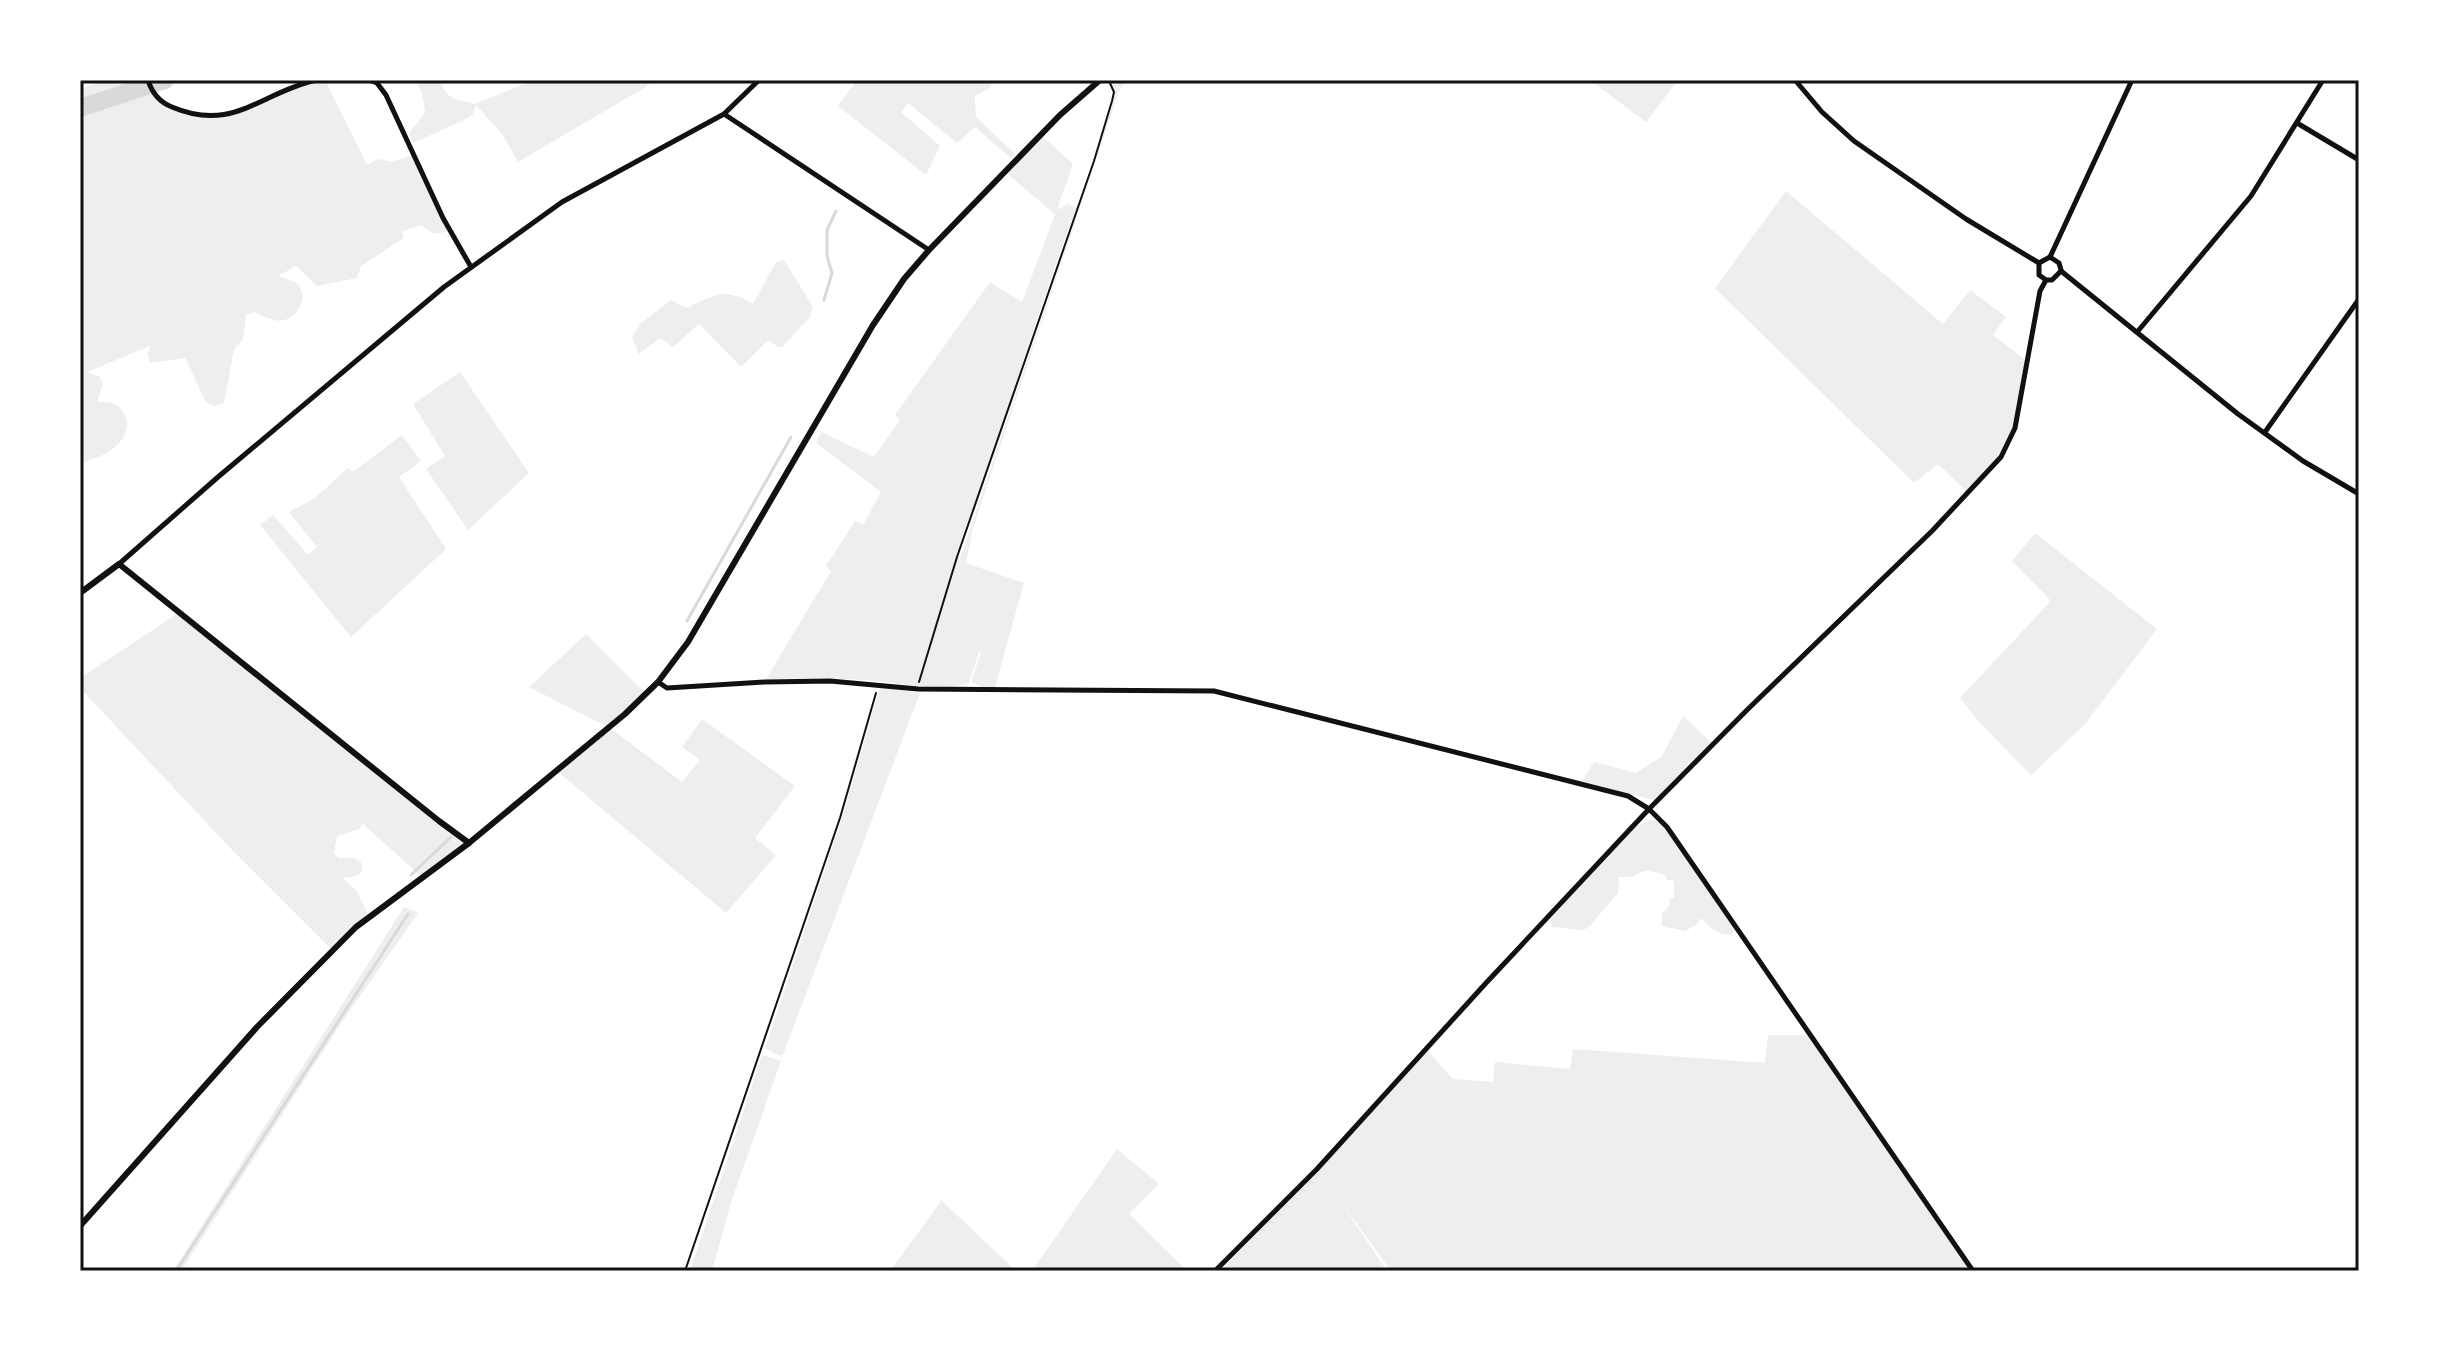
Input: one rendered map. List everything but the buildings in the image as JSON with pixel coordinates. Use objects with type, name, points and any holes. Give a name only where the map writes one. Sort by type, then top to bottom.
[{"type":"main road","points":[[80,1226],[296,985],[356,927],[469,843],[625,714],[658,682],[690,639],[873,325],[904,279],[1060,115],[1100,80]]},
{"type":"main road","points":[[80,593],[119,564],[469,843]]},
{"type":"street","points":[[148,80],[152,91],[165,105],[196,116],[216,117],[316,80]]},
{"type":"street","points":[[369,80],[382,87],[443,218],[471,267]]},
{"type":"street","points":[[119,564],[416,309],[471,267],[562,202],[724,114],[759,80]]},
{"type":"street","points":[[1795,80],[1822,112],[1885,165],[2039,263]]},
{"type":"street","points":[[2039,263],[2050,257],[2132,80]]},
{"type":"street","points":[[2138,331],[2251,196],[2323,80]]},
{"type":"street","points":[[724,114],[929,250]]},
{"type":"street","points":[[2297,123],[2359,160]]},
{"type":"street","points":[[2050,257],[2059,263],[2061,271],[2238,414],[2303,461],[2359,494]]},
{"type":"street","points":[[2039,263],[2039,275],[2046,280],[2055,279],[2061,271]]},
{"type":"street","points":[[1215,1271],[1317,1169],[1649,809],[1932,531],[2001,457],[2015,428],[2040,291],[2046,280]]},
{"type":"street","points":[[2265,432],[2359,299]]},
{"type":"street","points":[[658,682],[667,688],[765,682],[878,684],[918,689],[1176,689],[1222,692],[1628,796],[1649,809],[1667,827],[1973,1271]]},
{"type":"path","points":[[918,689],[957,557],[1094,161],[1114,92],[1109,80]]},
{"type":"path","points":[[685,1271],[840,818],[878,684]]},
{"type":"shaded area","points":[[105,80],[164,80],[150,85],[156,101],[216,117],[316,80],[325,80],[367,165],[378,159],[392,162],[412,155],[448,227],[447,231],[439,233],[431,232],[422,225],[402,231],[404,238],[361,266],[357,278],[317,286],[296,266],[278,276],[300,288],[301,304],[295,314],[281,321],[254,312],[246,315],[243,340],[234,349],[224,403],[215,406],[206,402],[185,358],[150,363],[150,346],[87,372],[100,377],[103,385],[97,402],[113,403],[120,408],[126,417],[127,428],[123,438],[111,450],[80,463],[80,89]]},
{"type":"shaded area","points":[[413,80],[439,80],[448,95],[475,104],[534,80],[655,80],[518,162],[502,134],[476,105],[473,114],[466,119],[413,143],[409,133],[425,113],[420,90]]},
{"type":"shaded area","points":[[857,80],[994,80],[990,88],[975,96],[976,117],[1015,154],[1011,158],[975,127],[957,143],[908,103],[901,112],[940,146],[926,175],[838,106]]},
{"type":"shaded area","points":[[1126,80],[1119,91],[972,531],[966,563],[1024,583],[995,687],[982,687],[971,682],[979,652],[969,683],[957,686],[922,687],[847,679],[766,679],[831,571],[826,566],[855,521],[863,525],[881,492],[816,443],[821,432],[874,457],[900,420],[895,415],[990,282],[1022,302],[1055,214],[1005,172],[1041,135],[1073,164],[1057,210],[1068,204],[1076,208],[964,533],[959,561],[1095,162],[1113,102],[1115,92],[1112,83]]},
{"type":"shaded area","points":[[1590,80],[1678,80],[1646,122]]},
{"type":"shaded area","points":[[1786,191],[1943,324],[1970,290],[2006,317],[1993,335],[2028,362],[2015,428],[2001,457],[1968,493],[1938,464],[1914,483],[1715,288]]},
{"type":"shaded area","points":[[784,260],[813,307],[810,317],[782,347],[771,341],[766,342],[741,367],[699,324],[673,347],[660,338],[639,354],[632,338],[640,324],[671,300],[687,308],[727,294],[753,304],[776,262]]},
{"type":"shaded area","points":[[460,372],[529,473],[468,530],[426,469],[445,456],[413,404]]},
{"type":"shaded area","points":[[402,435],[421,461],[399,477],[446,549],[351,637],[260,525],[273,515],[308,555],[317,547],[289,512],[315,498],[348,468],[353,472]]},
{"type":"shaded area","points":[[2035,533],[2157,629],[2085,724],[2031,775],[1960,698],[2049,603],[2050,600],[2012,561]]},
{"type":"shaded area","points":[[180,612],[469,843],[423,878],[363,824],[359,829],[337,836],[334,853],[338,858],[353,858],[361,862],[362,872],[342,878],[356,890],[367,912],[363,922],[332,950],[233,851],[80,688],[80,678]]},
{"type":"shaded area","points":[[586,634],[647,695],[610,728],[682,782],[700,760],[682,747],[702,719],[795,786],[755,838],[776,855],[726,913],[557,771],[608,727],[529,687]]},
{"type":"shaded area","points":[[880,687],[920,693],[782,1057],[765,1048],[842,818]]},
{"type":"shaded area","points":[[1683,716],[1713,744],[1657,801],[1582,781],[1594,762],[1636,773],[1662,756]]},
{"type":"shaded area","points":[[1651,820],[1662,822],[1735,926],[1733,933],[1719,933],[1701,918],[1685,931],[1662,926],[1662,914],[1669,906],[1670,898],[1674,898],[1674,881],[1648,871],[1633,877],[1619,877],[1618,893],[1589,927],[1583,930],[1552,927],[1549,916],[1636,826]]},
{"type":"shaded area","points":[[404,907],[418,913],[342,1022],[181,1271],[173,1271]]},
{"type":"shaded area","points":[[1768,1035],[1811,1035],[1973,1271],[1391,1271],[1340,1201],[1387,1271],[1221,1271],[1426,1049],[1453,1079],[1493,1082],[1495,1062],[1570,1069],[1573,1049],[1765,1063]]},
{"type":"shaded area","points":[[762,1055],[781,1061],[731,1202],[712,1271],[690,1271]]},
{"type":"shaded area","points":[[1117,1149],[1159,1184],[1129,1214],[1187,1271],[1032,1271]]},
{"type":"shaded area","points":[[942,1201],[1016,1271],[890,1271]]},
{"type":"waterway","points":[[80,108],[165,80]]},
{"type":"waterway","points":[[824,300],[832,273],[827,256],[827,230],[836,211]]},
{"type":"waterway","points":[[687,621],[791,437]]},
{"type":"waterway","points":[[411,875],[451,837]]},
{"type":"waterway","points":[[176,1271],[408,914]]}]
